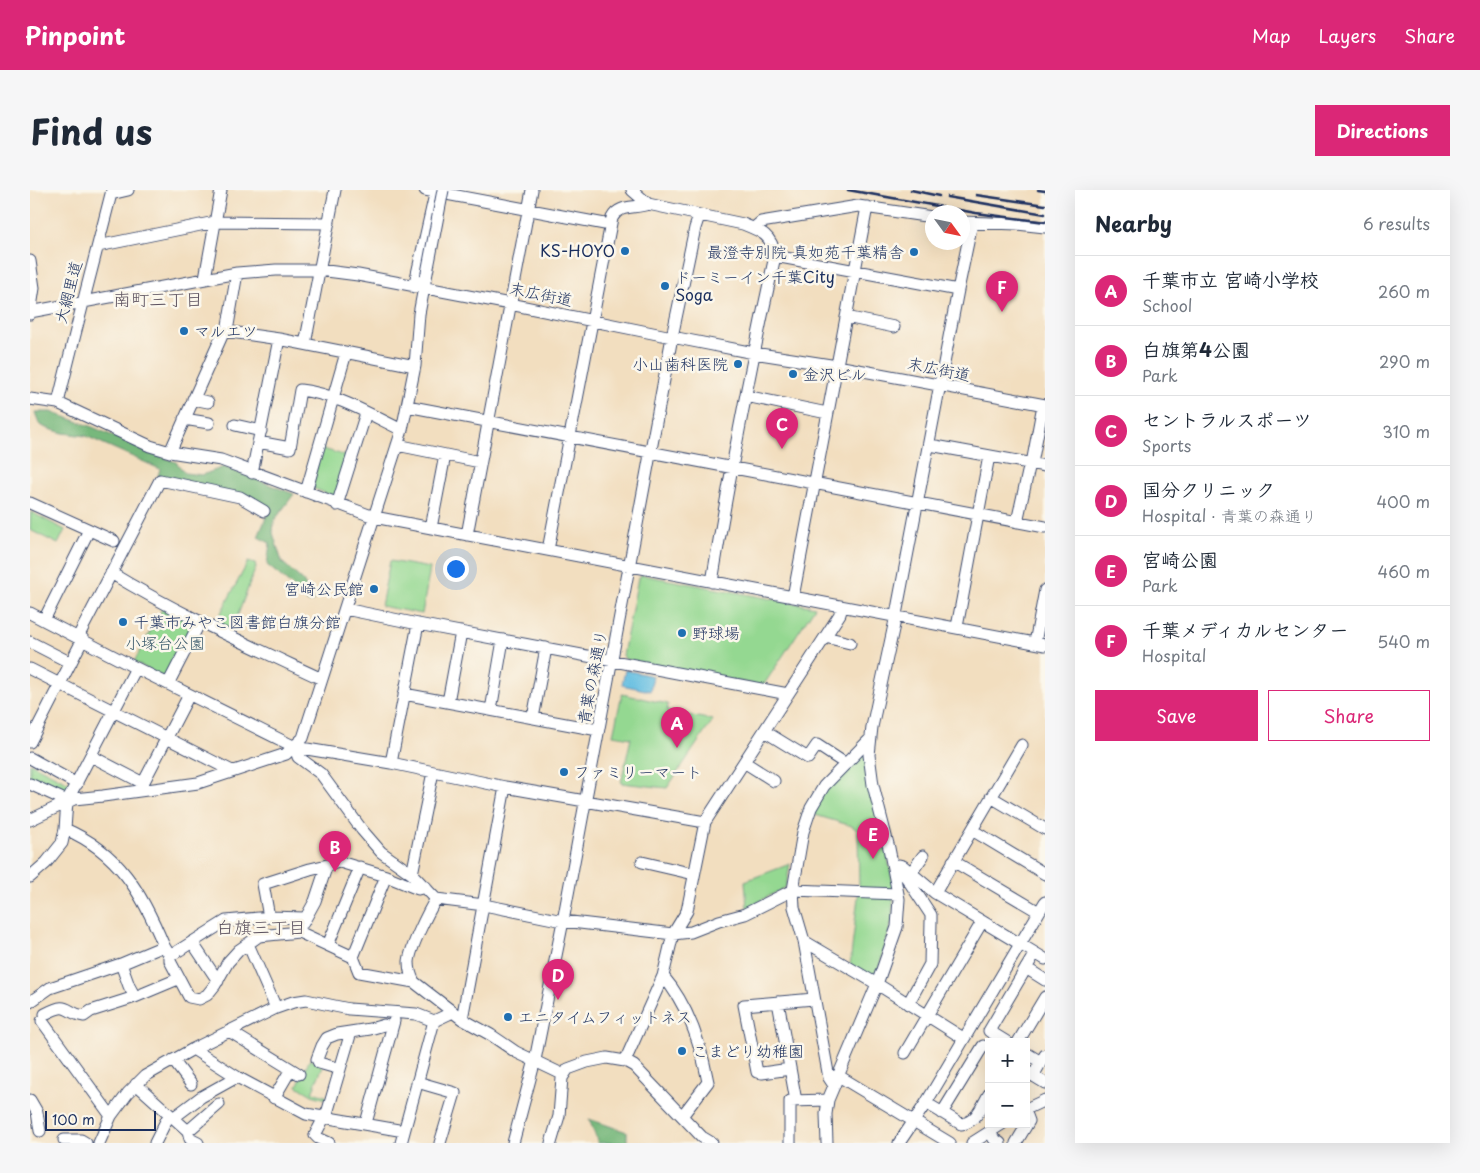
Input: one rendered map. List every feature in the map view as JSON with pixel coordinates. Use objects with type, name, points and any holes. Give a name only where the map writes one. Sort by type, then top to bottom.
[{"type":"street","points":[[111,192],[128,190]]},
{"type":"street","points":[[205,278],[221,190]]},
{"type":"street","points":[[305,344],[335,190]]},
{"type":"street","points":[[467,535],[532,190]]},
{"type":"street","points":[[632,190],[648,204],[749,226],[770,238],[774,246],[775,256],[754,353],[712,582]]},
{"type":"street","points":[[30,820],[67,801],[81,797],[141,787],[189,784],[232,771],[286,754],[295,747],[304,734],[402,430],[415,366],[421,284],[441,191],[610,225]]},
{"type":"street","name":"大網里道","points":[[58,403],[82,301],[111,192]]},
{"type":"street","points":[[548,550],[612,218],[617,211],[624,208],[638,208],[648,204]]},
{"type":"street","points":[[749,226],[761,222],[858,206],[925,216]]},
{"type":"street","points":[[793,597],[867,207]]},
{"type":"street","name":"青葉の森通り","points":[[513,1143],[535,1060],[563,921],[584,800],[672,338],[699,216]]},
{"type":"street","points":[[98,246],[215,222],[328,222]]},
{"type":"street","points":[[970,222],[1045,227]]},
{"type":"street","points":[[827,1143],[826,1114],[828,1100],[835,1079],[877,984],[897,927],[899,912],[898,894],[869,755],[930,445],[958,290],[963,250]]},
{"type":"street","points":[[775,256],[958,290]]},
{"type":"street","points":[[30,261],[34,288],[30,313]]},
{"type":"street","name":"末広街道","points":[[30,313],[82,301],[237,273],[276,270],[319,270],[421,284],[672,338],[837,366],[1044,405]]},
{"type":"street","points":[[227,331],[237,273]]},
{"type":"street","points":[[846,318],[894,327]]},
{"type":"street","points":[[170,452],[224,331],[279,339],[415,366]]},
{"type":"street","points":[[252,473],[279,339]]},
{"type":"street","points":[[306,492],[346,353]]},
{"type":"street","points":[[236,425],[259,437],[290,448],[300,390],[317,392],[333,398],[402,430]]},
{"type":"street","points":[[746,396],[827,414]]},
{"type":"street","points":[[30,399],[58,403],[150,446],[170,452],[221,460],[374,517],[842,607],[1040,644],[1045,590]]},
{"type":"street","points":[[193,399],[208,402]]},
{"type":"street","points":[[1017,522],[1044,405]]},
{"type":"street","points":[[407,406],[1045,527]]},
{"type":"street","points":[[337,504],[366,413]]},
{"type":"street","points":[[184,419],[209,424]]},
{"type":"street","points":[[397,445],[480,462]]},
{"type":"street","points":[[930,445],[1045,466]]},
{"type":"street","points":[[431,528],[445,455]]},
{"type":"street","points":[[957,627],[990,456]]},
{"type":"street","points":[[30,742],[71,663],[80,638],[111,573],[160,480],[240,497],[264,511]]},
{"type":"street","points":[[30,502],[114,541]]},
{"type":"street","points":[[44,620],[90,530]]},
{"type":"street","points":[[111,573],[200,622],[322,679]]},
{"type":"street","points":[[625,1061],[663,976],[673,934],[687,911],[705,822],[826,637],[840,614],[842,607]]},
{"type":"street","points":[[345,609],[788,694]]},
{"type":"street","points":[[30,612],[136,668],[295,747],[391,763],[505,787],[705,822]]},
{"type":"street","points":[[168,684],[200,622]]},
{"type":"street","points":[[391,763],[418,624]]},
{"type":"street","points":[[448,702],[461,632]]},
{"type":"street","points":[[826,637],[850,643]]},
{"type":"street","points":[[491,710],[503,640]]},
{"type":"street","points":[[30,642],[71,663]]},
{"type":"street","points":[[532,718],[546,648]]},
{"type":"street","points":[[30,878],[46,864],[62,843],[67,801],[136,668]]},
{"type":"street","points":[[30,669],[232,771]]},
{"type":"street","points":[[404,694],[598,730]]},
{"type":"street","points":[[141,787],[189,695]]},
{"type":"street","points":[[764,731],[808,758],[817,745],[846,764]]},
{"type":"street","points":[[871,738],[824,786],[811,808],[803,832],[793,890],[794,907],[804,941],[829,1078],[835,1079],[915,1121],[950,1143]]},
{"type":"street","points":[[935,893],[1022,745]]},
{"type":"street","points":[[295,747],[298,758],[321,774],[362,830],[381,852],[412,874],[436,899],[484,905],[563,921],[673,934],[691,932],[719,921],[745,914],[793,890],[898,894]]},
{"type":"street","points":[[90,756],[141,787]]},
{"type":"street","points":[[30,758],[76,784]]},
{"type":"street","points":[[744,762],[774,781]]},
{"type":"street","points":[[412,874],[433,772]]},
{"type":"street","points":[[30,784],[67,801]]},
{"type":"street","points":[[457,1015],[484,905],[505,787]]},
{"type":"street","points":[[991,797],[1045,829]]},
{"type":"street","points":[[65,829],[80,835],[93,844],[130,879],[137,889],[170,956],[170,961],[178,978],[189,997],[199,999],[207,994],[218,981],[228,962],[238,950],[259,936],[299,932],[353,957],[359,972],[414,982]]},
{"type":"street","points":[[972,830],[1045,874]]},
{"type":"street","points":[[911,873],[923,856]]},
{"type":"street","points":[[899,1143],[926,1103],[1042,907],[953,861]]},
{"type":"street","points":[[269,917],[263,884],[340,862],[360,867],[418,888],[426,888]]},
{"type":"street","points":[[642,862],[694,874]]},
{"type":"street","points":[[299,932],[315,901],[327,865]]},
{"type":"street","points":[[893,867],[899,865],[935,893],[1040,956],[1026,968],[989,1031],[1000,1038]]},
{"type":"street","points":[[328,945],[360,867]]},
{"type":"street","points":[[893,867],[906,877],[931,915],[930,964],[908,1004]]},
{"type":"street","points":[[353,957],[386,876]]},
{"type":"street","points":[[436,899],[419,932],[409,961],[411,976],[414,982],[457,1015],[492,1035],[516,1052],[564,1075]]},
{"type":"street","points":[[170,956],[226,921],[269,917],[305,918]]},
{"type":"street","points":[[905,1053],[982,922]]},
{"type":"street","points":[[804,941],[964,1037],[985,1048]]},
{"type":"street","points":[[192,942],[218,981]]},
{"type":"street","points":[[248,944],[276,1008]]},
{"type":"street","points":[[30,1002],[50,988],[121,964],[164,946]]},
{"type":"street","points":[[121,964],[135,997]]},
{"type":"street","points":[[1026,968],[1045,980]]},
{"type":"street","points":[[663,976],[676,990],[698,1043],[708,1082],[682,1116]]},
{"type":"street","points":[[58,1006],[84,1016],[91,1011],[135,997],[178,978]]},
{"type":"street","points":[[50,988],[58,1006]]},
{"type":"street","points":[[1020,1038],[1045,997]]},
{"type":"street","points":[[790,1069],[757,1072],[744,1005],[814,999]]},
{"type":"street","points":[[99,1143],[112,1116],[136,1084],[145,1076],[193,1049],[276,1008],[306,1000],[349,1009],[416,1014],[434,1021],[457,1015]]},
{"type":"street","points":[[778,1002],[796,1101]]},
{"type":"street","points":[[58,1006],[43,1017],[112,1116]]},
{"type":"street","points":[[366,1123],[396,1013]]},
{"type":"street","points":[[193,1049],[237,1077],[306,1114],[366,1123],[403,1140],[434,1021]]},
{"type":"street","points":[[340,1069],[319,1063],[317,1059],[327,1038],[337,1034],[384,1025],[392,1026]]},
{"type":"street","points":[[229,1031],[295,1071],[274,1098]]},
{"type":"street","points":[[329,1143],[315,1135],[328,1110],[351,1032]]},
{"type":"street","points":[[942,1113],[985,1049]]},
{"type":"street","points":[[1030,1055],[1043,1058],[1030,1074],[1045,1083]]},
{"type":"street","points":[[552,1143],[559,1116],[562,1078],[568,1069],[606,1058],[625,1061],[634,1066],[702,1136],[712,1143]]},
{"type":"street","points":[[173,1060],[191,1084]]},
{"type":"street","points":[[155,1143],[171,1117],[237,1077]]},
{"type":"street","points":[[417,1082],[455,1093],[440,1143]]},
{"type":"street","points":[[136,1084],[171,1117],[189,1139],[219,1104]]},
{"type":"street","points":[[30,1100],[40,1131]]},
{"type":"street","points":[[790,1143],[790,1101],[828,1100]]},
{"type":"street","points":[[926,1103],[961,1124],[967,1124],[973,1120],[985,1100]]},
{"type":"street","points":[[1030,1107],[1045,1100]]},
{"type":"street","points":[[972,1143],[996,1128]]},
{"type":"street","points":[[1016,1143],[1025,1128]]},
{"type":"street","points":[[990,1132],[994,1139],[1000,1143]]},
{"type":"street","points":[[64,1140],[81,1140],[86,1143]]},
{"type":"green space","points":[[35,412],[51,412],[90,426],[176,462],[185,473],[202,475],[224,467],[294,494],[274,521],[273,533],[282,562],[303,581],[314,601],[308,603],[290,584],[267,565],[270,543],[258,537],[268,513],[268,508],[158,476],[160,469],[86,436],[63,433],[46,428],[39,424]]},
{"type":"green space","points":[[320,448],[350,457],[335,497],[313,488]]},
{"type":"green space","points":[[31,512],[65,530],[58,544],[30,530]]},
{"type":"green space","points":[[390,561],[430,568],[422,614],[381,606]]},
{"type":"green space","points":[[248,562],[255,564],[256,567],[231,633],[215,624]]},
{"type":"green space","points":[[642,575],[815,607],[763,686],[625,659],[623,655],[638,578]]},
{"type":"green space","name":"小塚台公園","points":[[163,607],[196,623],[165,678],[134,662]]},
{"type":"green space","points":[[622,694],[668,704],[667,711],[713,720],[667,788],[621,783],[631,738],[613,735]]},
{"type":"green space","points":[[861,751],[866,754],[894,888],[892,921],[877,975],[871,978],[850,965],[859,888],[858,831],[852,826],[812,814],[827,786]]},
{"type":"green space","points":[[30,763],[73,785],[67,795],[30,781]]},
{"type":"green space","points":[[790,864],[786,887],[747,908],[745,881]]},
{"type":"green space","points":[[310,1059],[323,1066],[312,1092],[326,1096],[326,1099],[312,1095],[297,1086]]},
{"type":"green space","points":[[589,1119],[627,1132],[627,1143],[598,1143]]},
{"type":"water","points":[[625,670],[653,676],[650,691],[622,685]]},
{"type":"railway","points":[[848,190],[976,213],[1045,222]]},
{"type":"railway","points":[[911,190],[939,196]]},
{"type":"railway","points":[[1038,190],[1045,191]]},
{"type":"railway","points":[[976,195],[1045,205]]},
{"type":"railway","points":[[947,197],[1045,214]]},
{"type":"place","name":"KS-HOYO","points":[[625,251]]},
{"type":"place","name":"最澄寺別院 真如苑千葉精舎","points":[[914,252]]},
{"type":"place","name":"ドーミーイン千葉City Soga","points":[[665,286]]},
{"type":"place","name":"千葉メディカルセンター","points":[[1002,312]]},
{"type":"place","name":"マルエツ","points":[[184,331]]},
{"type":"place","name":"小山歯科医院","points":[[738,364]]},
{"type":"place","name":"金沢ビル","points":[[793,374]]},
{"type":"place","name":"セントラルスポーツ","points":[[782,449]]},
{"type":"place","name":"宮崎公民館","points":[[374,589]]},
{"type":"place","name":"千葉市みやこ図書館白旗分館","points":[[123,622]]},
{"type":"place","name":"野球場","points":[[682,633]]},
{"type":"place","name":"千葉市立 宮崎小学校","points":[[677,748]]},
{"type":"place","name":"ファミリーマート","points":[[564,772]]},
{"type":"place","name":"宮崎公園","points":[[873,859]]},
{"type":"place","name":"白旗第4公園","points":[[335,872]]},
{"type":"place","name":"国分クリニック","points":[[558,1000]]},
{"type":"place","name":"エニタイムフィットネス","points":[[508,1017]]},
{"type":"place","name":"こまどり幼稚園","points":[[682,1051]]},
{"type":"district","name":"南町三丁目","points":[[158,300]]},
{"type":"district","name":"白旗三丁目","points":[[261,928]]}]
